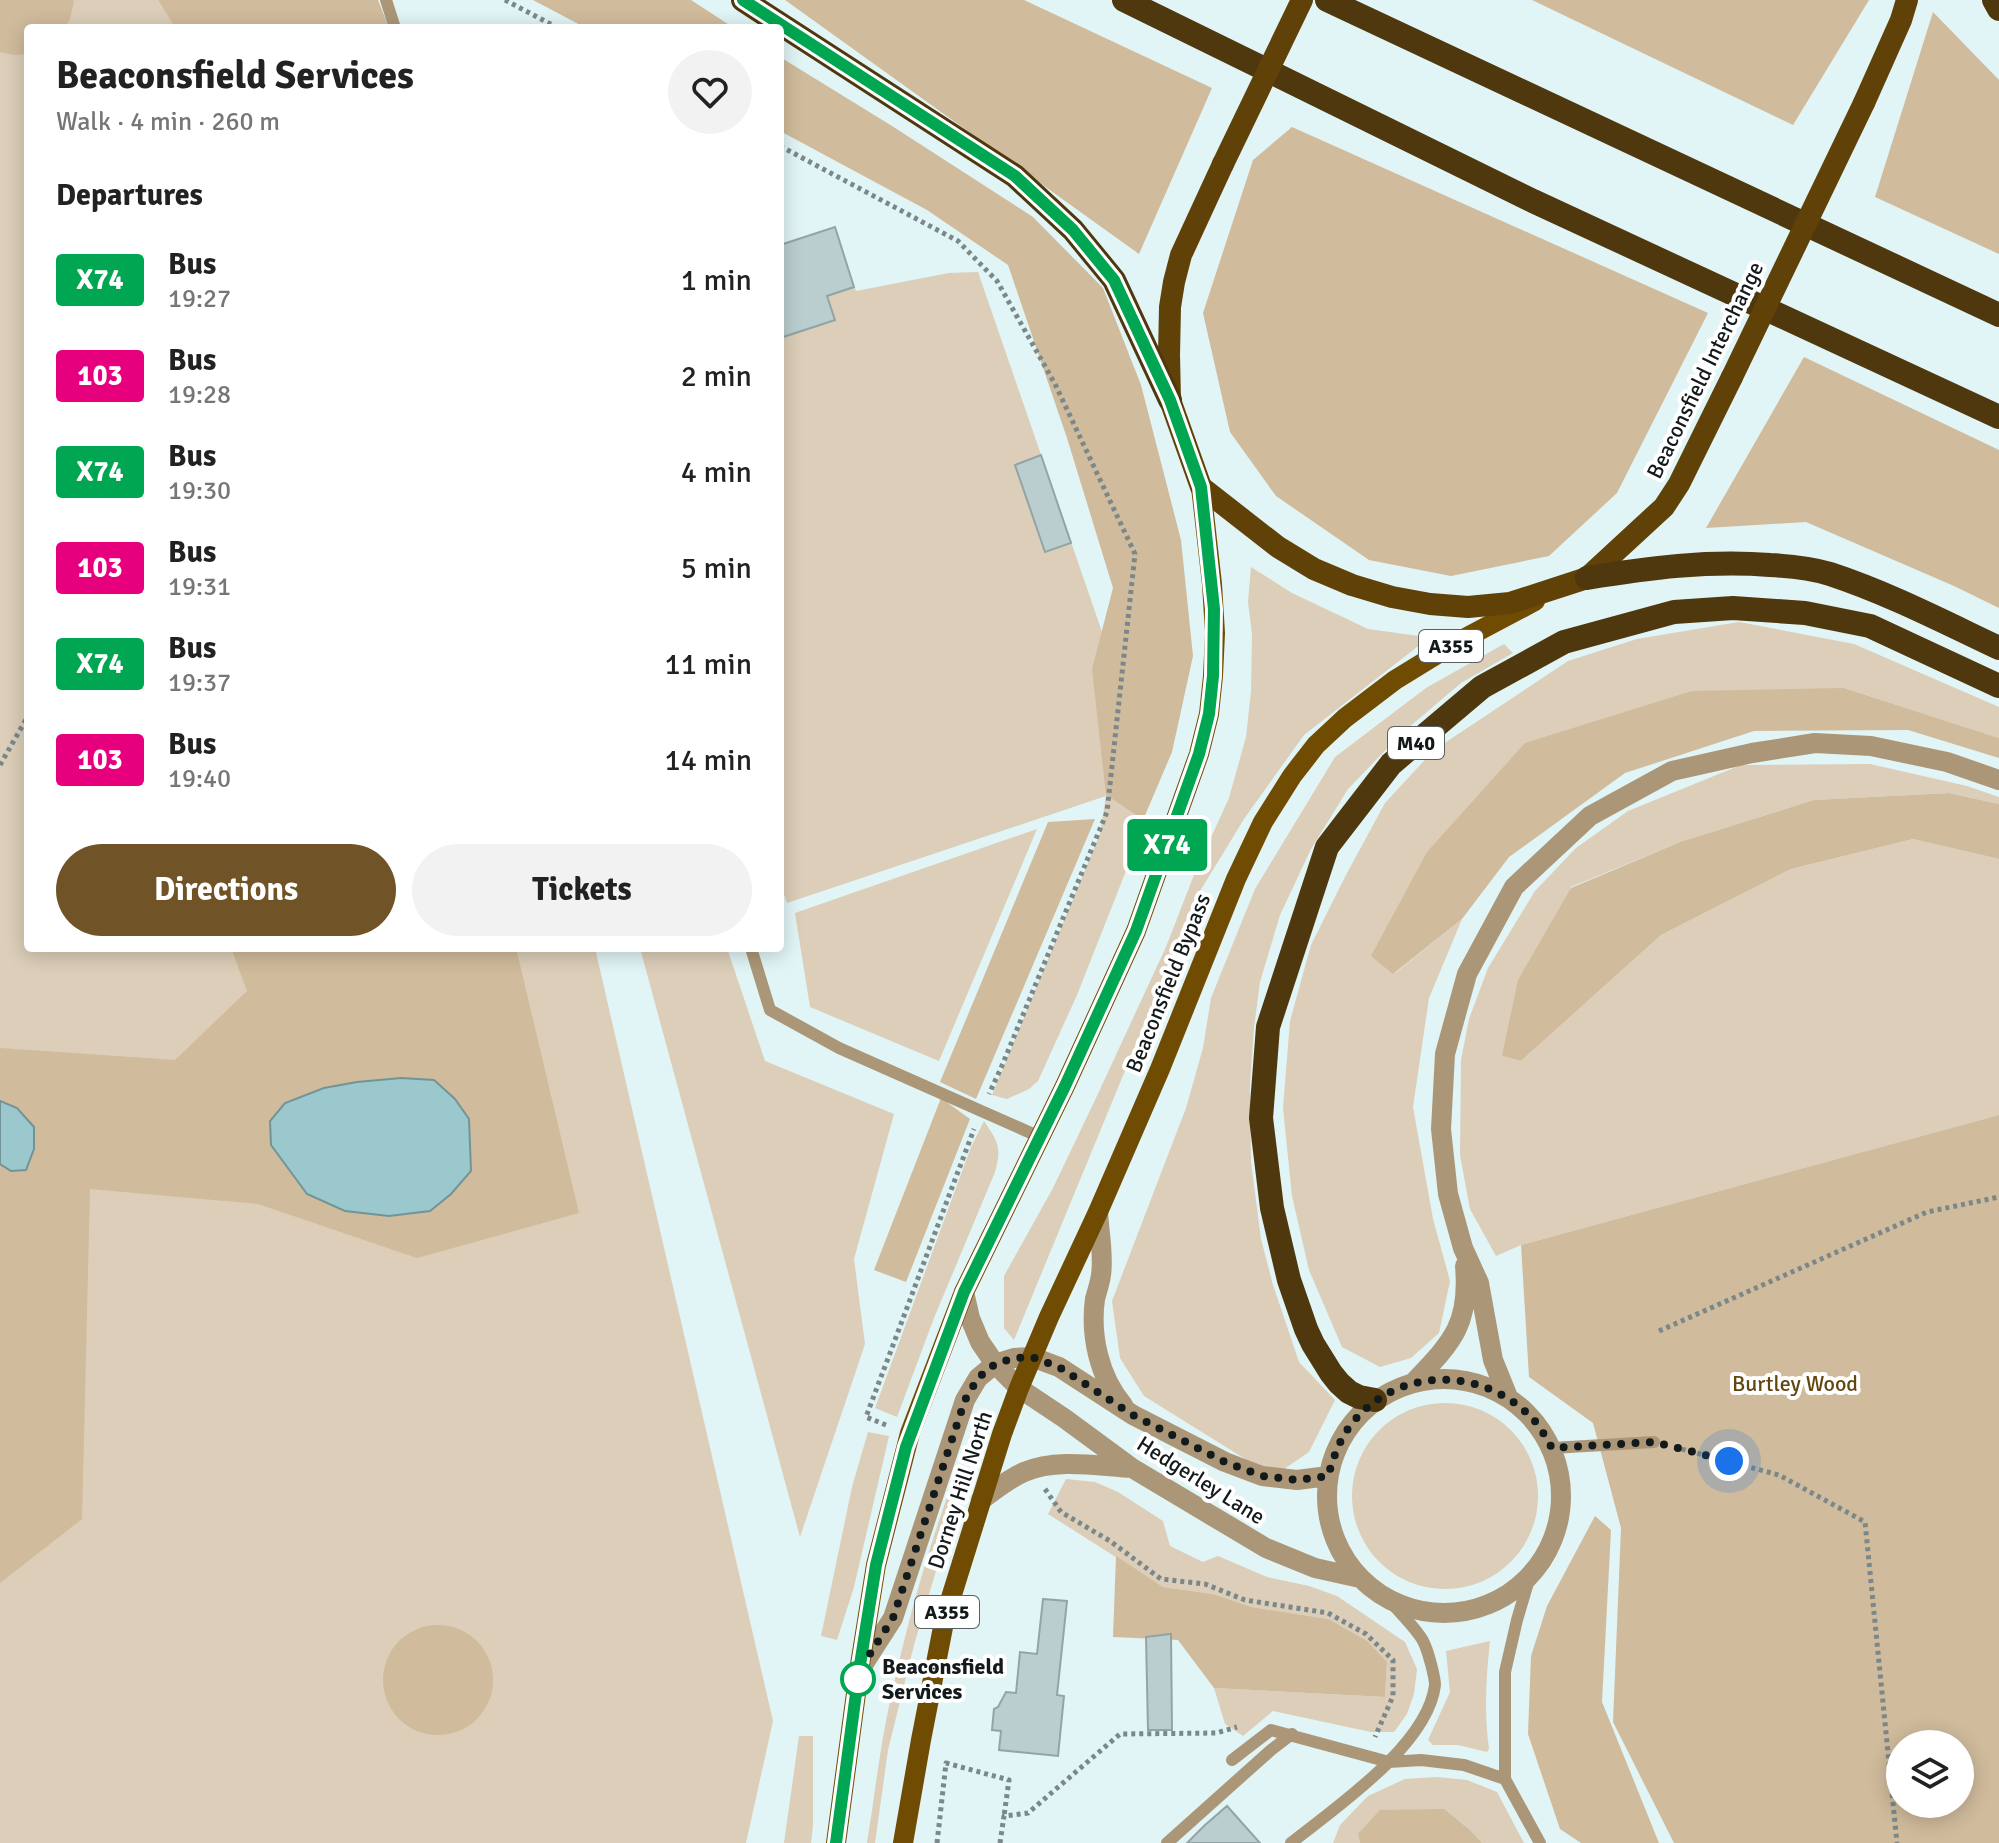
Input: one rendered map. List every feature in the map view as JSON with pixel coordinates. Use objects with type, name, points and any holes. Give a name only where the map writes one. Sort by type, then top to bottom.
[{"type":"highway","points":[[743,0],[780,24]]},
{"type":"highway","points":[[1124,0],[1533,201],[1999,417]]},
{"type":"highway","points":[[1170,400],[1170,307],[1181,255],[1302,0]]},
{"type":"highway","points":[[1327,0],[1999,315]]},
{"type":"highway","name":"Beaconsfield Interchange","points":[[1201,487],[1278,547],[1314,569],[1392,597],[1468,607],[1510,603],[1576,582],[1664,507],[1679,484],[1864,103],[1907,0]]},
{"type":"highway","points":[[1994,0],[1999,9]]},
{"type":"highway","points":[[784,27],[1015,176],[1073,230],[1114,280],[1170,400],[1201,487]]},
{"type":"highway","points":[[1576,582],[1692,563],[1743,562],[1795,567],[1828,573],[1880,593],[1999,648]]},
{"type":"highway","name":"M40","points":[[1375,1400],[1359,1397],[1339,1383],[1306,1329],[1289,1280],[1272,1208],[1261,1118],[1268,1027],[1327,847],[1391,764],[1482,687],[1564,642],[1674,612],[1733,608],[1805,613],[1870,626],[1999,686]]},
{"type":"main road","points":[[836,1843],[876,1565],[906,1447],[964,1292],[1136,931],[1199,754],[1209,714],[1215,633],[1201,487]]},
{"type":"main road","name":"Beaconsfield Bypass","points":[[1019,1388],[1160,1069],[1236,879],[1263,822],[1292,776],[1316,745],[1345,718],[1395,680],[1452,645],[1576,582]]},
{"type":"main road","name":"Dorney Hill North","points":[[903,1843],[945,1617],[1019,1388]]},
{"type":"street","points":[[1508,1397],[1493,1360],[1479,1283],[1463,1248],[1448,1194],[1441,1129],[1445,1054],[1467,974],[1514,887],[1590,816],[1672,771],[1752,753],[1815,743],[1871,746],[1947,762],[1999,780]]},
{"type":"street","points":[[1098,1212],[1102,1273],[1095,1300],[1097,1350],[1112,1390],[1133,1415]]},
{"type":"street","points":[[1415,1381],[1445,1350],[1464,1316],[1467,1287],[1463,1248]]},
{"type":"street","name":"Hedgerley Lane","points":[[964,1292],[980,1342],[995,1364],[1019,1388],[1132,1468],[1266,1548],[1315,1568],[1360,1578]]},
{"type":"street","points":[[859,1671],[893,1618],[965,1400],[978,1378],[995,1364],[1032,1357]]},
{"type":"street","name":"Hedgerley Lane","points":[[1032,1357],[1059,1367],[1133,1415],[1225,1462],[1262,1476],[1297,1480],[1328,1476]]},
{"type":"street","points":[[1447,1378],[1479,1383],[1508,1397],[1534,1419],[1552,1448],[1561,1481],[1561,1515],[1550,1548],[1530,1576],[1500,1600],[1464,1612],[1425,1612],[1389,1600],[1360,1578],[1338,1548],[1327,1513],[1328,1476],[1337,1447],[1353,1421],[1375,1400],[1415,1381],[1447,1378]]},
{"type":"street","points":[[981,1500],[1028,1470],[1061,1464],[1132,1468]]},
{"type":"lane","points":[[386,0],[394,24]]},
{"type":"lane","points":[[752,952],[770,1010],[839,1048],[1040,1137]]},
{"type":"lane","points":[[1552,1448],[1654,1442]]},
{"type":"lane","points":[[1530,1576],[1505,1672],[1505,1779],[1540,1843]]},
{"type":"lane","points":[[1291,1843],[1389,1762],[1414,1733],[1427,1709],[1435,1683],[1424,1641],[1389,1600]]},
{"type":"lane","points":[[1232,1760],[1271,1730],[1389,1762],[1421,1760],[1464,1765],[1505,1779]]},
{"type":"lane","points":[[1167,1843],[1292,1734]]},
{"type":"path","points":[[505,0],[550,24]]},
{"type":"path","points":[[784,148],[958,241],[997,281],[1055,384],[1135,554],[1107,812],[981,1110],[866,1417]]},
{"type":"path","points":[[0,765],[24,723]]},
{"type":"path","points":[[1659,1331],[1927,1212],[1999,1197]]},
{"type":"path","points":[[1654,1442],[1779,1475],[1865,1522],[1897,1843]]},
{"type":"path","points":[[1045,1491],[1061,1512],[1110,1541],[1161,1579],[1205,1584],[1245,1600],[1328,1613],[1366,1634],[1393,1660],[1393,1696],[1374,1737]]},
{"type":"path","points":[[1004,1816],[1028,1813],[1120,1734],[1216,1733],[1241,1726]]},
{"type":"path","points":[[937,1843],[946,1763],[1009,1780],[1000,1843]]},
{"type":"shaded area","points":[[0,0],[158,0],[173,24],[24,24],[24,952],[596,952],[773,1721],[746,1843],[0,1843]]},
{"type":"shaded area","points":[[835,227],[856,291],[949,273],[978,272],[1111,658],[1106,795],[1143,820],[1139,838],[1077,995],[1038,1081],[1007,1099],[992,1095],[1100,834],[1106,796],[787,903],[784,894],[784,244]]},
{"type":"shaded area","points":[[1251,567],[1292,593],[1368,629],[1441,639],[1417,647],[1304,735],[1244,819],[1197,896],[1014,1340],[1004,1328],[1004,1276],[1053,1188],[1096,1098],[1166,947],[1229,798],[1246,737],[1251,692],[1252,634],[1248,602]]},
{"type":"shaded area","points":[[1739,622],[1854,644],[1999,707],[1999,738],[1844,688],[1525,743],[1394,974],[1462,919],[1429,998],[1413,1107],[1433,1219],[1450,1281],[1439,1333],[1411,1358],[1380,1367],[1342,1347],[1309,1270],[1292,1196],[1283,1108],[1290,1021],[1311,945],[1385,803],[1434,750],[1568,661],[1637,639]]},
{"type":"shaded area","points":[[1504,644],[1513,653],[1461,683],[1402,733],[1348,789],[1311,849],[1280,915],[1260,982],[1254,1028],[1250,1084],[1251,1162],[1261,1239],[1299,1362],[1335,1400],[1309,1452],[1284,1469],[1258,1467],[1144,1396],[1120,1358],[1112,1301],[1186,1108],[1203,1048],[1211,998],[1255,889],[1335,757],[1426,688]]},
{"type":"shaded area","points":[[1870,764],[1967,786],[1999,797],[1999,804],[1949,793],[1814,800],[1680,842],[1571,887],[1502,1056],[1521,1061],[1661,935],[1791,869],[1913,839],[1999,859],[1999,1115],[1521,1245],[1496,1256],[1470,1209],[1460,1155],[1461,1060],[1469,1019],[1488,968],[1535,891],[1576,848],[1628,811],[1741,765]]},
{"type":"shaded area","points":[[1037,829],[939,1061],[810,1007],[795,913]]},
{"type":"shaded area","points":[[641,952],[728,952],[765,1061],[894,1114],[854,1259],[865,1344],[800,1537]]},
{"type":"shaded area","points":[[984,1121],[997,1145],[995,1172],[934,1318],[897,1417],[875,1408],[971,1147]]},
{"type":"shaded area","points":[[1445,1403],[1481,1410],[1511,1430],[1531,1460],[1538,1496],[1531,1532],[1511,1562],[1481,1582],[1445,1589],[1409,1582],[1379,1562],[1359,1532],[1352,1496],[1359,1460],[1379,1430],[1409,1410]]},
{"type":"shaded area","points":[[868,1432],[889,1436],[854,1587],[837,1640],[821,1636],[852,1487]]},
{"type":"shaded area","points":[[958,1467],[968,1469],[914,1645],[888,1750],[875,1843],[867,1843],[884,1733],[912,1609]]},
{"type":"shaded area","points":[[1066,1479],[1095,1482],[1118,1492],[1163,1521],[1170,1546],[1203,1562],[1218,1556],[1267,1577],[1337,1596],[1405,1642],[1417,1669],[1414,1694],[1407,1714],[1394,1732],[1371,1732],[1273,1711],[1243,1736],[1225,1724],[1214,1688],[1385,1697],[1387,1662],[1328,1619],[1252,1607],[1213,1594],[1163,1587],[1048,1514]]},
{"type":"shaded area","points":[[1490,1641],[1486,1695],[1489,1749],[1487,1752],[1458,1745],[1433,1745],[1428,1740],[1450,1692],[1446,1651]]},
{"type":"shaded area","points":[[799,1736],[813,1736],[811,1843],[784,1843]]},
{"type":"shaded area","points":[[1437,1777],[1467,1780],[1497,1792],[1524,1843],[1482,1843],[1472,1832],[1358,1834],[1360,1843],[1333,1843],[1340,1825],[1368,1796],[1405,1779]]},
{"type":"green space","points":[[0,0],[73,0],[67,24],[24,24],[24,54],[0,52]]},
{"type":"green space","points":[[158,0],[378,0],[387,24],[173,24]]},
{"type":"green space","points":[[533,0],[691,0],[728,24],[578,24]]},
{"type":"green space","points":[[785,0],[1024,0],[1212,88],[1139,254]]},
{"type":"green space","points":[[1532,0],[1869,0],[1793,125]]},
{"type":"green space","points":[[1933,12],[1999,80],[1999,254],[1875,197]]},
{"type":"green space","points":[[784,59],[1033,217],[1103,288],[1141,385],[1181,540],[1193,656],[1172,752],[1143,820],[1106,795],[1092,669],[1113,588],[1067,438],[1008,265],[927,210],[784,133]]},
{"type":"green space","points":[[1292,127],[1708,313],[1617,493],[1549,556],[1451,576],[1369,560],[1276,496],[1230,432],[1203,313],[1253,160]]},
{"type":"green space","points":[[1804,357],[1999,450],[1999,608],[1806,522],[1706,528]]},
{"type":"green space","points":[[1844,688],[1999,738],[1999,758],[1908,730],[1754,731],[1625,773],[1509,857],[1462,919],[1393,974],[1371,956],[1427,852],[1525,743],[1692,691]]},
{"type":"green space","points":[[1949,793],[1999,804],[1999,859],[1913,839],[1791,869],[1661,935],[1521,1061],[1502,1056],[1518,980],[1571,888],[1680,842],[1814,800]]},
{"type":"green space","points":[[1095,819],[976,1099],[940,1082],[1048,822]]},
{"type":"green space","points":[[232,952],[517,952],[579,1213],[417,1258],[258,1204],[90,1189],[82,1519],[0,1583],[0,1048],[175,1060],[247,991]]},
{"type":"green space","points":[[941,1098],[970,1119],[906,1282],[874,1270]]},
{"type":"green space","name":"Burtley Wood","points":[[1999,1115],[1999,1843],[1674,1843],[1613,1722],[1621,1528],[1593,1423],[1529,1377],[1521,1245]]},
{"type":"green space","points":[[1595,1516],[1611,1530],[1602,1702],[1659,1843],[1581,1843],[1560,1829],[1528,1734],[1531,1656],[1547,1606]]},
{"type":"green space","points":[[1116,1556],[1163,1587],[1213,1594],[1252,1607],[1328,1619],[1367,1641],[1387,1662],[1385,1697],[1214,1688],[1178,1640],[1113,1637]]},
{"type":"green space","points":[[438,1625],[459,1629],[477,1641],[489,1659],[493,1680],[489,1701],[477,1719],[459,1731],[438,1735],[417,1731],[399,1719],[387,1701],[383,1680],[387,1659],[399,1641],[417,1629]]},
{"type":"green space","points":[[1444,1809],[1482,1843],[1360,1843],[1358,1834],[1380,1810]]},
{"type":"water","points":[[401,1078],[434,1080],[455,1099],[469,1119],[471,1171],[451,1194],[430,1211],[389,1216],[345,1211],[307,1194],[271,1145],[270,1121],[285,1103],[324,1088]]},
{"type":"water","points":[[0,1101],[17,1108],[34,1127],[34,1149],[26,1170],[11,1171],[0,1164]]},
{"type":"building","points":[[835,227],[854,287],[827,296],[835,320],[784,337],[784,244]]},
{"type":"building","points":[[1041,455],[1071,543],[1045,552],[1015,465]]},
{"type":"building","points":[[1043,1599],[1067,1601],[1057,1695],[1064,1696],[1058,1756],[999,1750],[1001,1731],[992,1730],[994,1709],[1006,1692],[1016,1693],[1020,1652],[1037,1654]]},
{"type":"building","points":[[1171,1634],[1172,1730],[1148,1730],[1146,1637]]},
{"type":"building","points":[[1227,1806],[1260,1843],[1187,1843],[1205,1825]]},
{"type":"bus line","name":"X74","points":[[743,0],[781,24]]},
{"type":"bus line","name":"X74","points":[[784,26],[1015,176],[1073,230],[1114,280],[1170,400],[1201,487],[1215,633],[1209,714],[1199,754],[1136,931],[1065,1086],[964,1292],[910,1433],[876,1565],[836,1843]]},
{"type":"place","name":"Beaconsfield Services","points":[[858,1679]]},
{"type":"route","points":[[858,1679],[859,1671],[893,1618],[965,1400],[978,1378],[995,1364],[1014,1358],[1032,1357],[1059,1367],[1133,1415],[1225,1462],[1262,1476],[1297,1480],[1328,1476],[1337,1447],[1353,1421],[1375,1400],[1415,1381],[1447,1378],[1479,1383],[1508,1397],[1534,1419],[1552,1448],[1654,1442],[1729,1461]]}]
